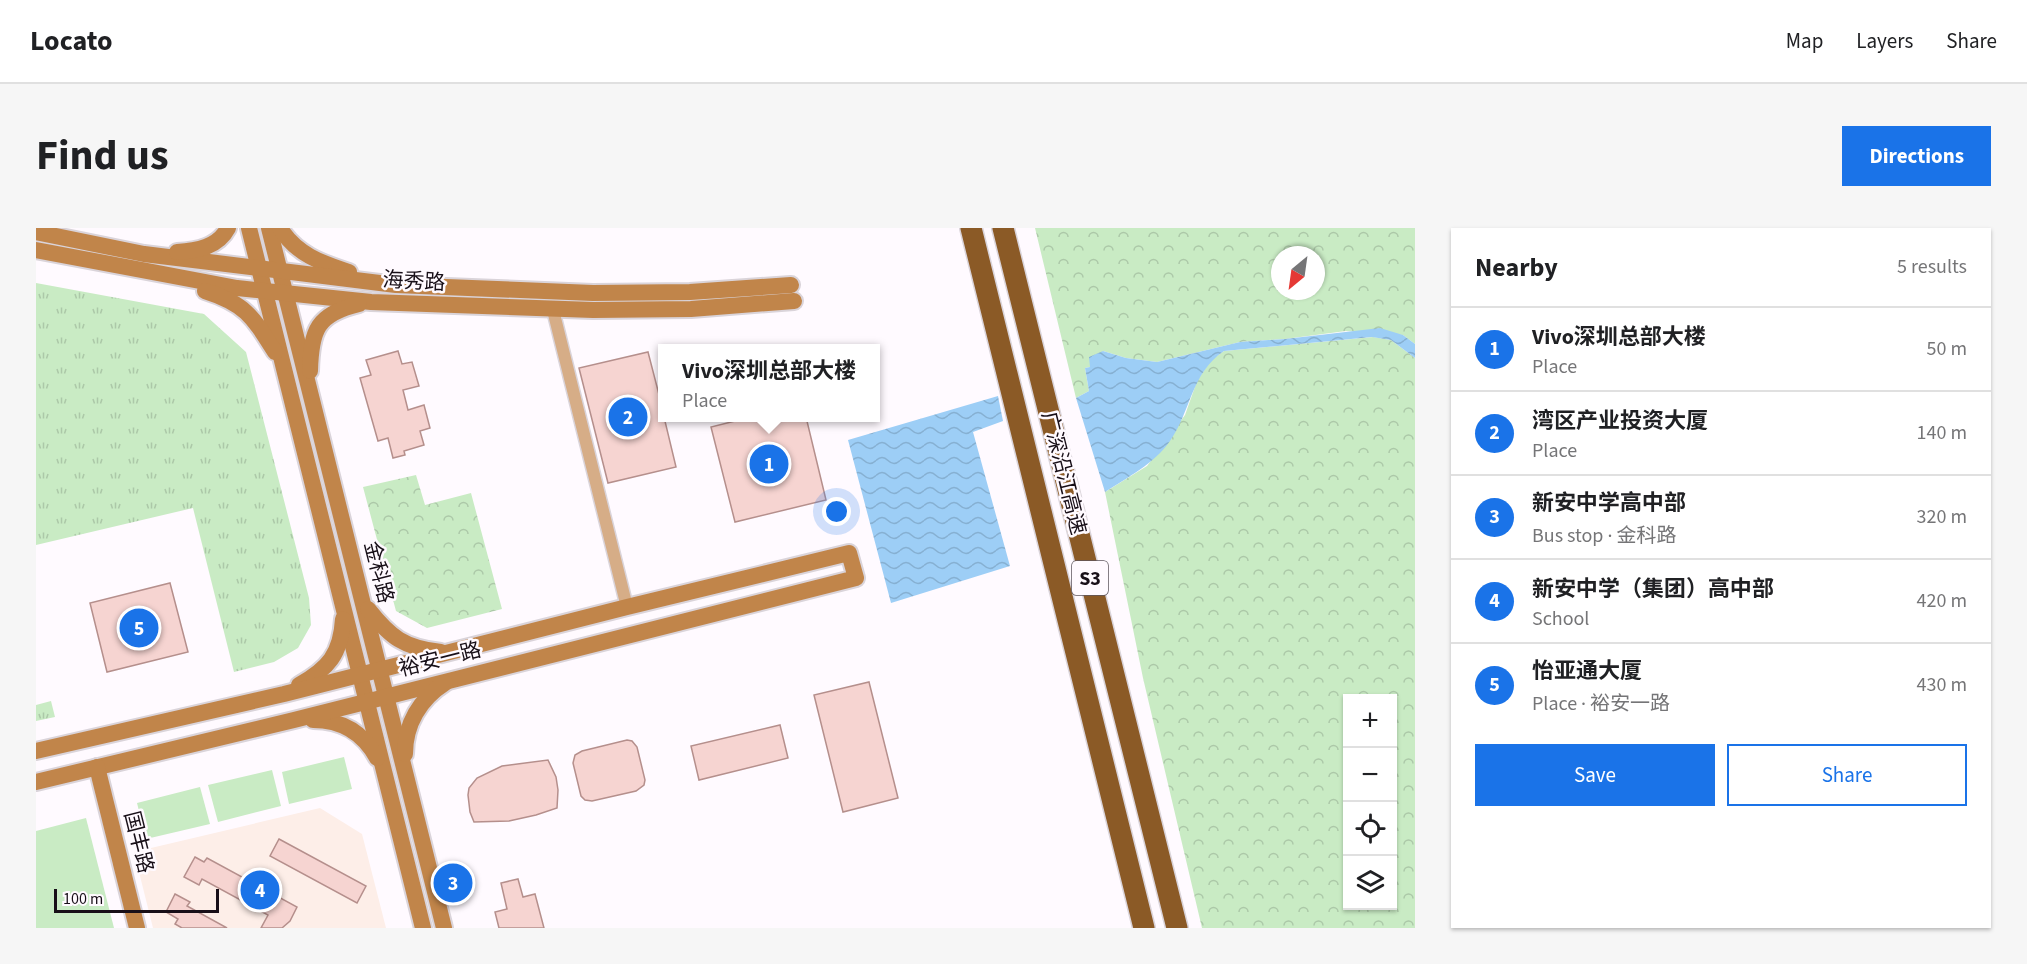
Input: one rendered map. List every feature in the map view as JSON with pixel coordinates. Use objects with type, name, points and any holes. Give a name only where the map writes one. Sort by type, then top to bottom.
[{"type":"highway","name":"广深沿江高速","points":[[972,228],[1144,928]]},
{"type":"highway","name":"广深沿江高速","points":[[1003,228],[1177,928]]},
{"type":"main road","points":[[144,254],[202,248],[220,238],[228,228]]},
{"type":"main road","name":"金科路","points":[[249,228],[423,928]]},
{"type":"main road","name":"金科路","points":[[269,228],[444,928]]},
{"type":"main road","points":[[280,228],[298,249],[315,260],[396,285]]},
{"type":"main road","name":"海秀路","points":[[36,232],[144,254],[396,285],[593,293],[793,293],[691,309],[553,310],[371,302],[264,291],[150,273],[36,250]]},
{"type":"main road","points":[[150,273],[216,294],[236,303],[252,317],[283,366]]},
{"type":"main road","points":[[310,393],[311,348],[321,322],[326,316],[341,309],[371,302]]},
{"type":"main road","name":"裕安一路","points":[[36,751],[284,694],[849,553],[856,578],[294,720],[36,782]]},
{"type":"main road","points":[[363,603],[386,630],[399,641],[418,649],[447,653]]},
{"type":"main road","points":[[284,694],[318,673],[333,658],[341,639],[344,606]]},
{"type":"main road","points":[[406,773],[406,737],[414,715],[435,690],[453,678]]},
{"type":"main road","points":[[294,720],[327,720],[348,726],[367,742],[386,775]]},
{"type":"main road","name":"国丰路","points":[[96,767],[137,928]]},
{"type":"street","points":[[553,310],[627,607]]},
{"type":"shaded area","points":[[320,808],[362,834],[386,928],[153,928],[134,852]]},
{"type":"green space","points":[[1035,228],[1415,228],[1415,344],[1403,335],[1346,331],[1240,342],[1157,362],[1126,358],[1103,351],[1090,367],[1085,368],[1089,391],[1076,398]]},
{"type":"green space","points":[[36,283],[204,314],[246,352],[309,598],[311,625],[298,648],[274,662],[234,672],[193,508],[36,545]]},
{"type":"green space","points":[[1373,337],[1391,340],[1415,358],[1415,928],[1202,928],[1143,678],[1105,492],[1147,466],[1185,415],[1197,381],[1211,360],[1224,351]]},
{"type":"green space","points":[[416,475],[425,505],[471,493],[502,609],[427,628],[396,611],[363,487]]},
{"type":"green space","points":[[51,701],[55,717],[36,721],[36,705]]},
{"type":"green space","points":[[344,757],[352,789],[289,804],[282,772]]},
{"type":"green space","points":[[272,770],[281,806],[218,822],[208,785]]},
{"type":"green space","points":[[200,787],[210,824],[146,839],[137,803]]},
{"type":"green space","points":[[86,818],[114,928],[36,928],[36,831]]},
{"type":"water","points":[[1380,328],[1403,335],[1415,344],[1415,358],[1391,340],[1372,337],[1224,351],[1213,360],[1198,381],[1177,429],[1164,449],[1140,470],[1105,492],[1076,398],[1089,391],[1085,368],[1090,367],[1089,357],[1103,351],[1126,358],[1157,362],[1240,342]]},
{"type":"water","points":[[998,396],[1003,421],[973,432],[1010,566],[891,603],[848,440]]},
{"type":"building","points":[[398,351],[402,364],[412,362],[419,386],[403,390],[408,410],[424,405],[430,428],[420,431],[424,445],[404,451],[405,455],[393,458],[388,438],[378,441],[360,378],[371,375],[366,360]]},
{"type":"building","points":[[648,352],[658,391],[658,422],[665,422],[676,467],[608,483],[579,368]]},
{"type":"building","points":[[731,422],[807,422],[826,500],[735,522],[711,427]]},
{"type":"building","points":[[170,583],[188,652],[107,672],[90,603]]},
{"type":"building","points":[[869,682],[898,798],[843,812],[814,695]]},
{"type":"building","points":[[780,725],[788,758],[699,780],[691,746]]},
{"type":"building","points":[[627,740],[632,741],[637,747],[645,780],[644,785],[636,791],[592,801],[585,800],[581,796],[573,763],[575,755],[582,751]]},
{"type":"building","points":[[548,760],[556,777],[557,808],[509,821],[474,822],[468,795],[469,788],[477,778],[502,766]]},
{"type":"building","points":[[279,839],[366,886],[357,903],[270,856]]},
{"type":"building","points":[[195,857],[204,862],[207,858],[297,907],[290,921],[282,928],[261,928],[268,915],[202,879],[199,885],[184,877]]},
{"type":"building","points":[[518,879],[523,897],[535,894],[544,928],[499,928],[495,912],[507,909],[501,883]]},
{"type":"building","points":[[175,894],[190,902],[187,906],[227,928],[182,928],[175,924],[178,919],[166,912]]},
{"type":"place","name":"湾区产业投资大厦","points":[[628,417]]},
{"type":"place","name":"Vivo深圳总部大楼","points":[[769,464]]},
{"type":"place","name":"怡亚通大厦","points":[[139,628]]},
{"type":"place","name":"新安中学高中部","points":[[453,883]]},
{"type":"place","name":"新安中学（集团）高中部","points":[[260,890]]}]
